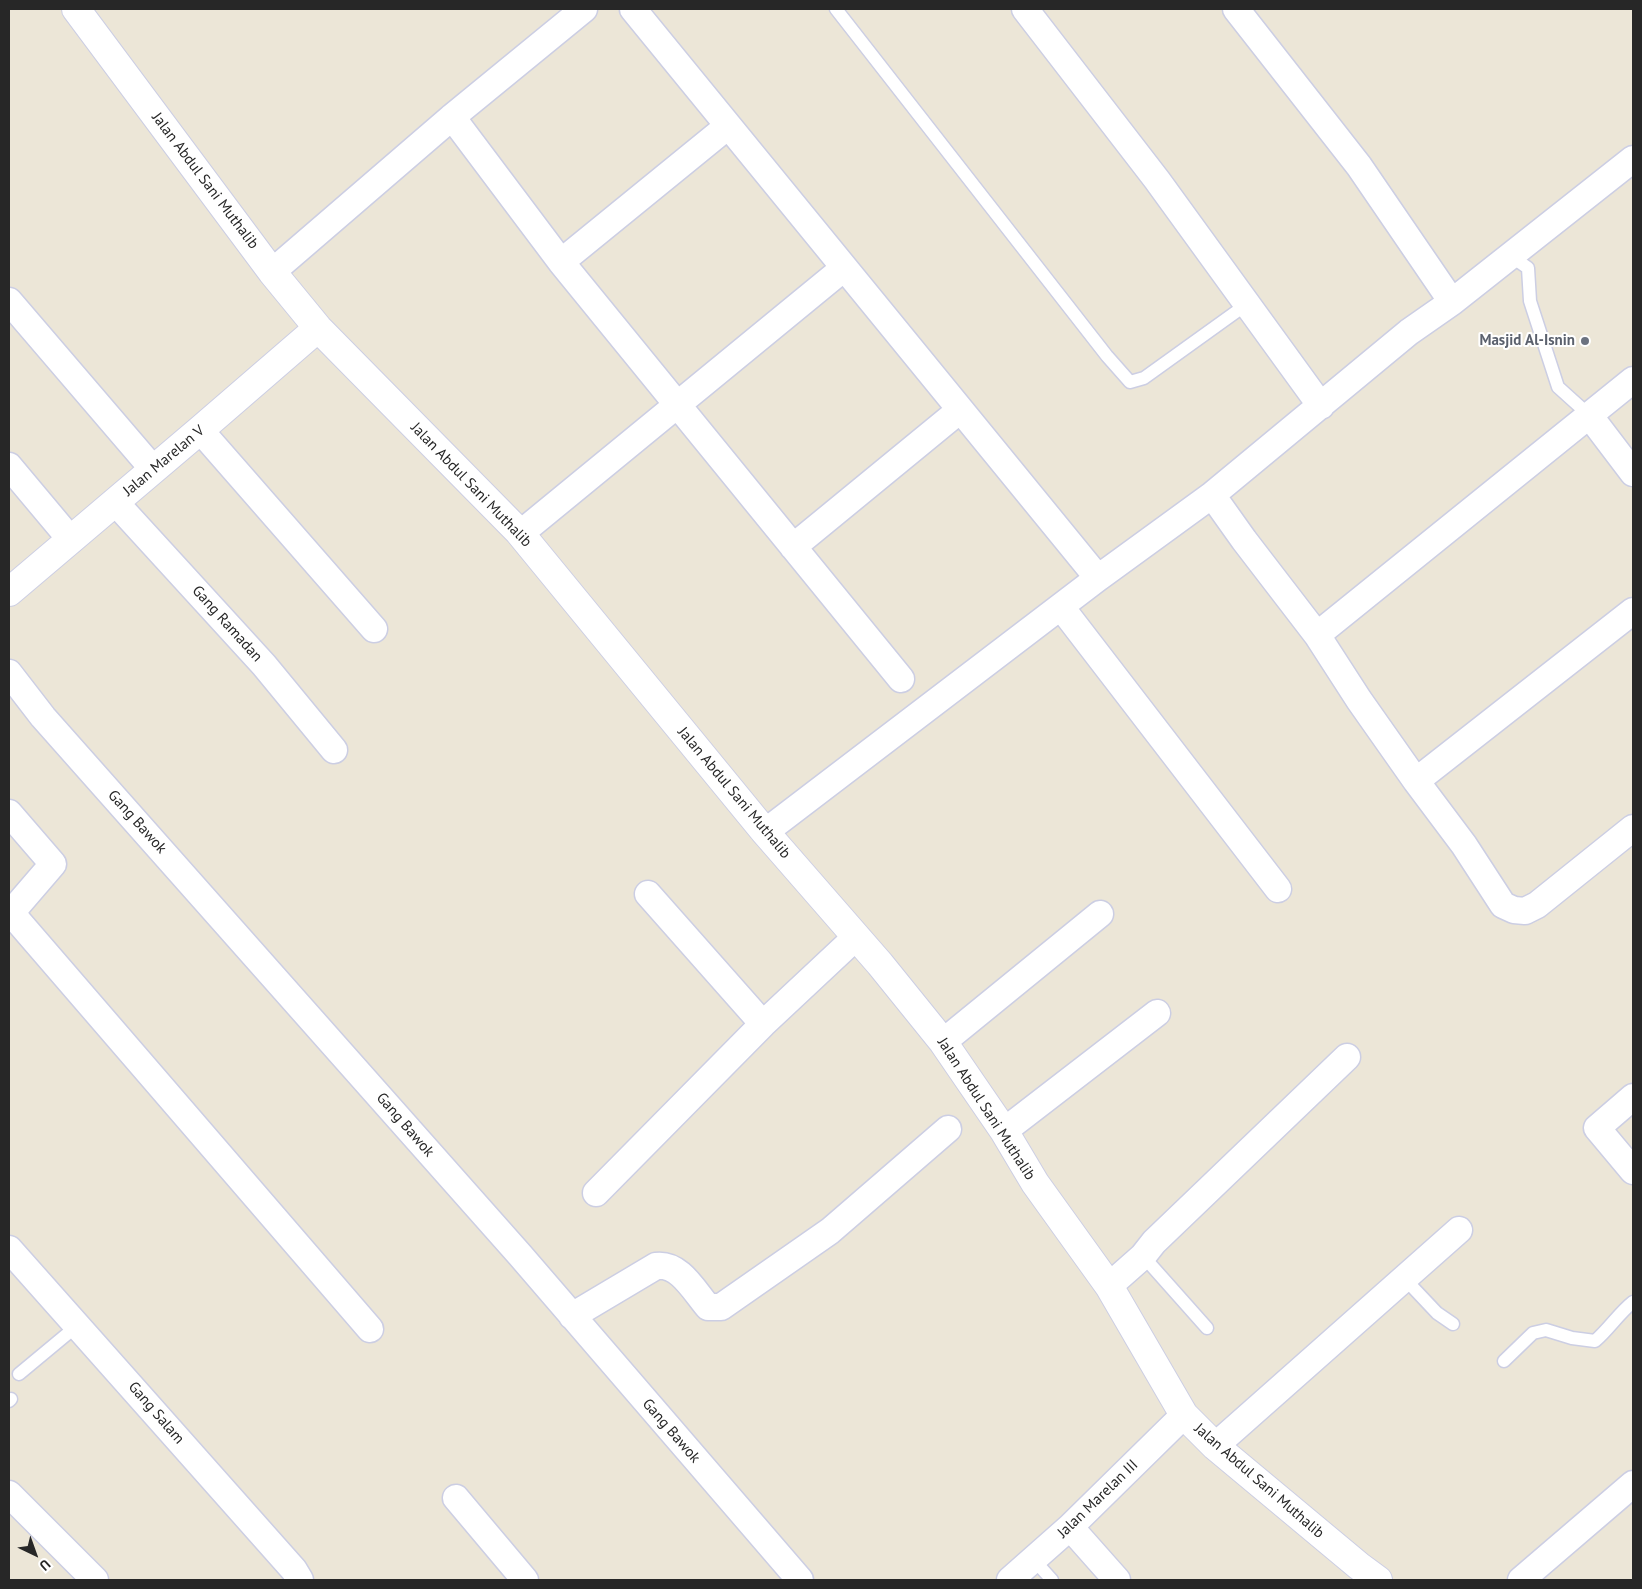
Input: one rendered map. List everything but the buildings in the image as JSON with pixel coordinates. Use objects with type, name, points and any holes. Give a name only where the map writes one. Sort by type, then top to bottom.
[{"type":"street","name":"Jalan Abdul Sani Muthalib","points":[[76,9],[272,272],[318,328],[519,532],[765,832],[856,937],[943,1042],[1004,1131],[1035,1183],[1108,1286],[1184,1414],[1215,1446],[1378,1580]]},
{"type":"street","points":[[272,272],[452,117],[584,9]]},
{"type":"street","points":[[633,9],[1098,578]]},
{"type":"street","points":[[1024,9],[1156,180],[1321,406]]},
{"type":"street","points":[[1236,9],[1359,166],[1452,302]]},
{"type":"street","points":[[452,117],[561,262],[901,679]]},
{"type":"street","points":[[561,262],[728,126]]},
{"type":"street","points":[[765,832],[1098,578],[1212,495],[1409,332],[1452,302],[1633,159]]},
{"type":"street","points":[[519,532],[521,533],[844,268]]},
{"type":"street","points":[[9,301],[153,469]]},
{"type":"street","name":"Jalan Marelan V","points":[[9,592],[318,328]]},
{"type":"street","points":[[1317,635],[1633,380]]},
{"type":"street","points":[[793,546],[960,410]]},
{"type":"street","points":[[1589,415],[1633,473]]},
{"type":"street","points":[[200,430],[374,629]]},
{"type":"street","points":[[9,466],[71,540]]},
{"type":"street","points":[[1212,495],[1317,635],[1359,700],[1464,845],[1503,905],[1514,910],[1525,911],[1537,905],[1633,828]]},
{"type":"street","name":"Gang Ramadan","points":[[115,502],[264,665],[334,750]]},
{"type":"street","points":[[1061,607],[1278,889]]},
{"type":"street","points":[[1416,781],[1633,611]]},
{"type":"street","name":"Gang Bawok","points":[[9,672],[43,717],[572,1316],[800,1580]]},
{"type":"street","points":[[9,813],[53,864],[16,907],[15,915],[18,921],[370,1329]]},
{"type":"street","points":[[648,894],[763,1024]]},
{"type":"street","points":[[943,1042],[1100,914]]},
{"type":"street","points":[[596,1193],[763,1024],[856,937]]},
{"type":"street","points":[[1004,1131],[1157,1013]]},
{"type":"street","points":[[1108,1286],[1143,1256],[1154,1242],[1347,1057]]},
{"type":"street","points":[[1633,1097],[1597,1128],[1633,1171]]},
{"type":"street","points":[[572,1316],[656,1266],[672,1267],[679,1272],[708,1307],[721,1307],[830,1231],[948,1129]]},
{"type":"street","points":[[1215,1446],[1459,1230]]},
{"type":"street","name":"Gang Salam","points":[[9,1249],[294,1570],[300,1580]]},
{"type":"street","name":"Jalan Marelan III","points":[[1010,1580],[1070,1527],[1184,1414]]},
{"type":"street","points":[[1521,1580],[1633,1484]]},
{"type":"street","points":[[9,1494],[94,1580]]},
{"type":"street","points":[[456,1498],[524,1580]]},
{"type":"street","points":[[1070,1527],[1117,1580]]},
{"type":"lane","points":[[836,9],[1107,356],[1130,382],[1144,378],[1247,304]]},
{"type":"lane","points":[[1511,256],[1528,268],[1530,301],[1558,387],[1589,415]]},
{"type":"lane","points":[[1143,1256],[1208,1328]]},
{"type":"lane","points":[[1404,1278],[1437,1314],[1454,1324]]},
{"type":"lane","points":[[1504,1361],[1533,1333],[1546,1330],[1572,1338],[1595,1341],[1607,1330],[1622,1311],[1633,1302]]},
{"type":"lane","points":[[19,1374],[78,1325]]},
{"type":"lane","points":[[1034,1560],[1052,1580]]},
{"type":"place","name":"Masjid Al-Isnin","points":[[1585,341]]}]
